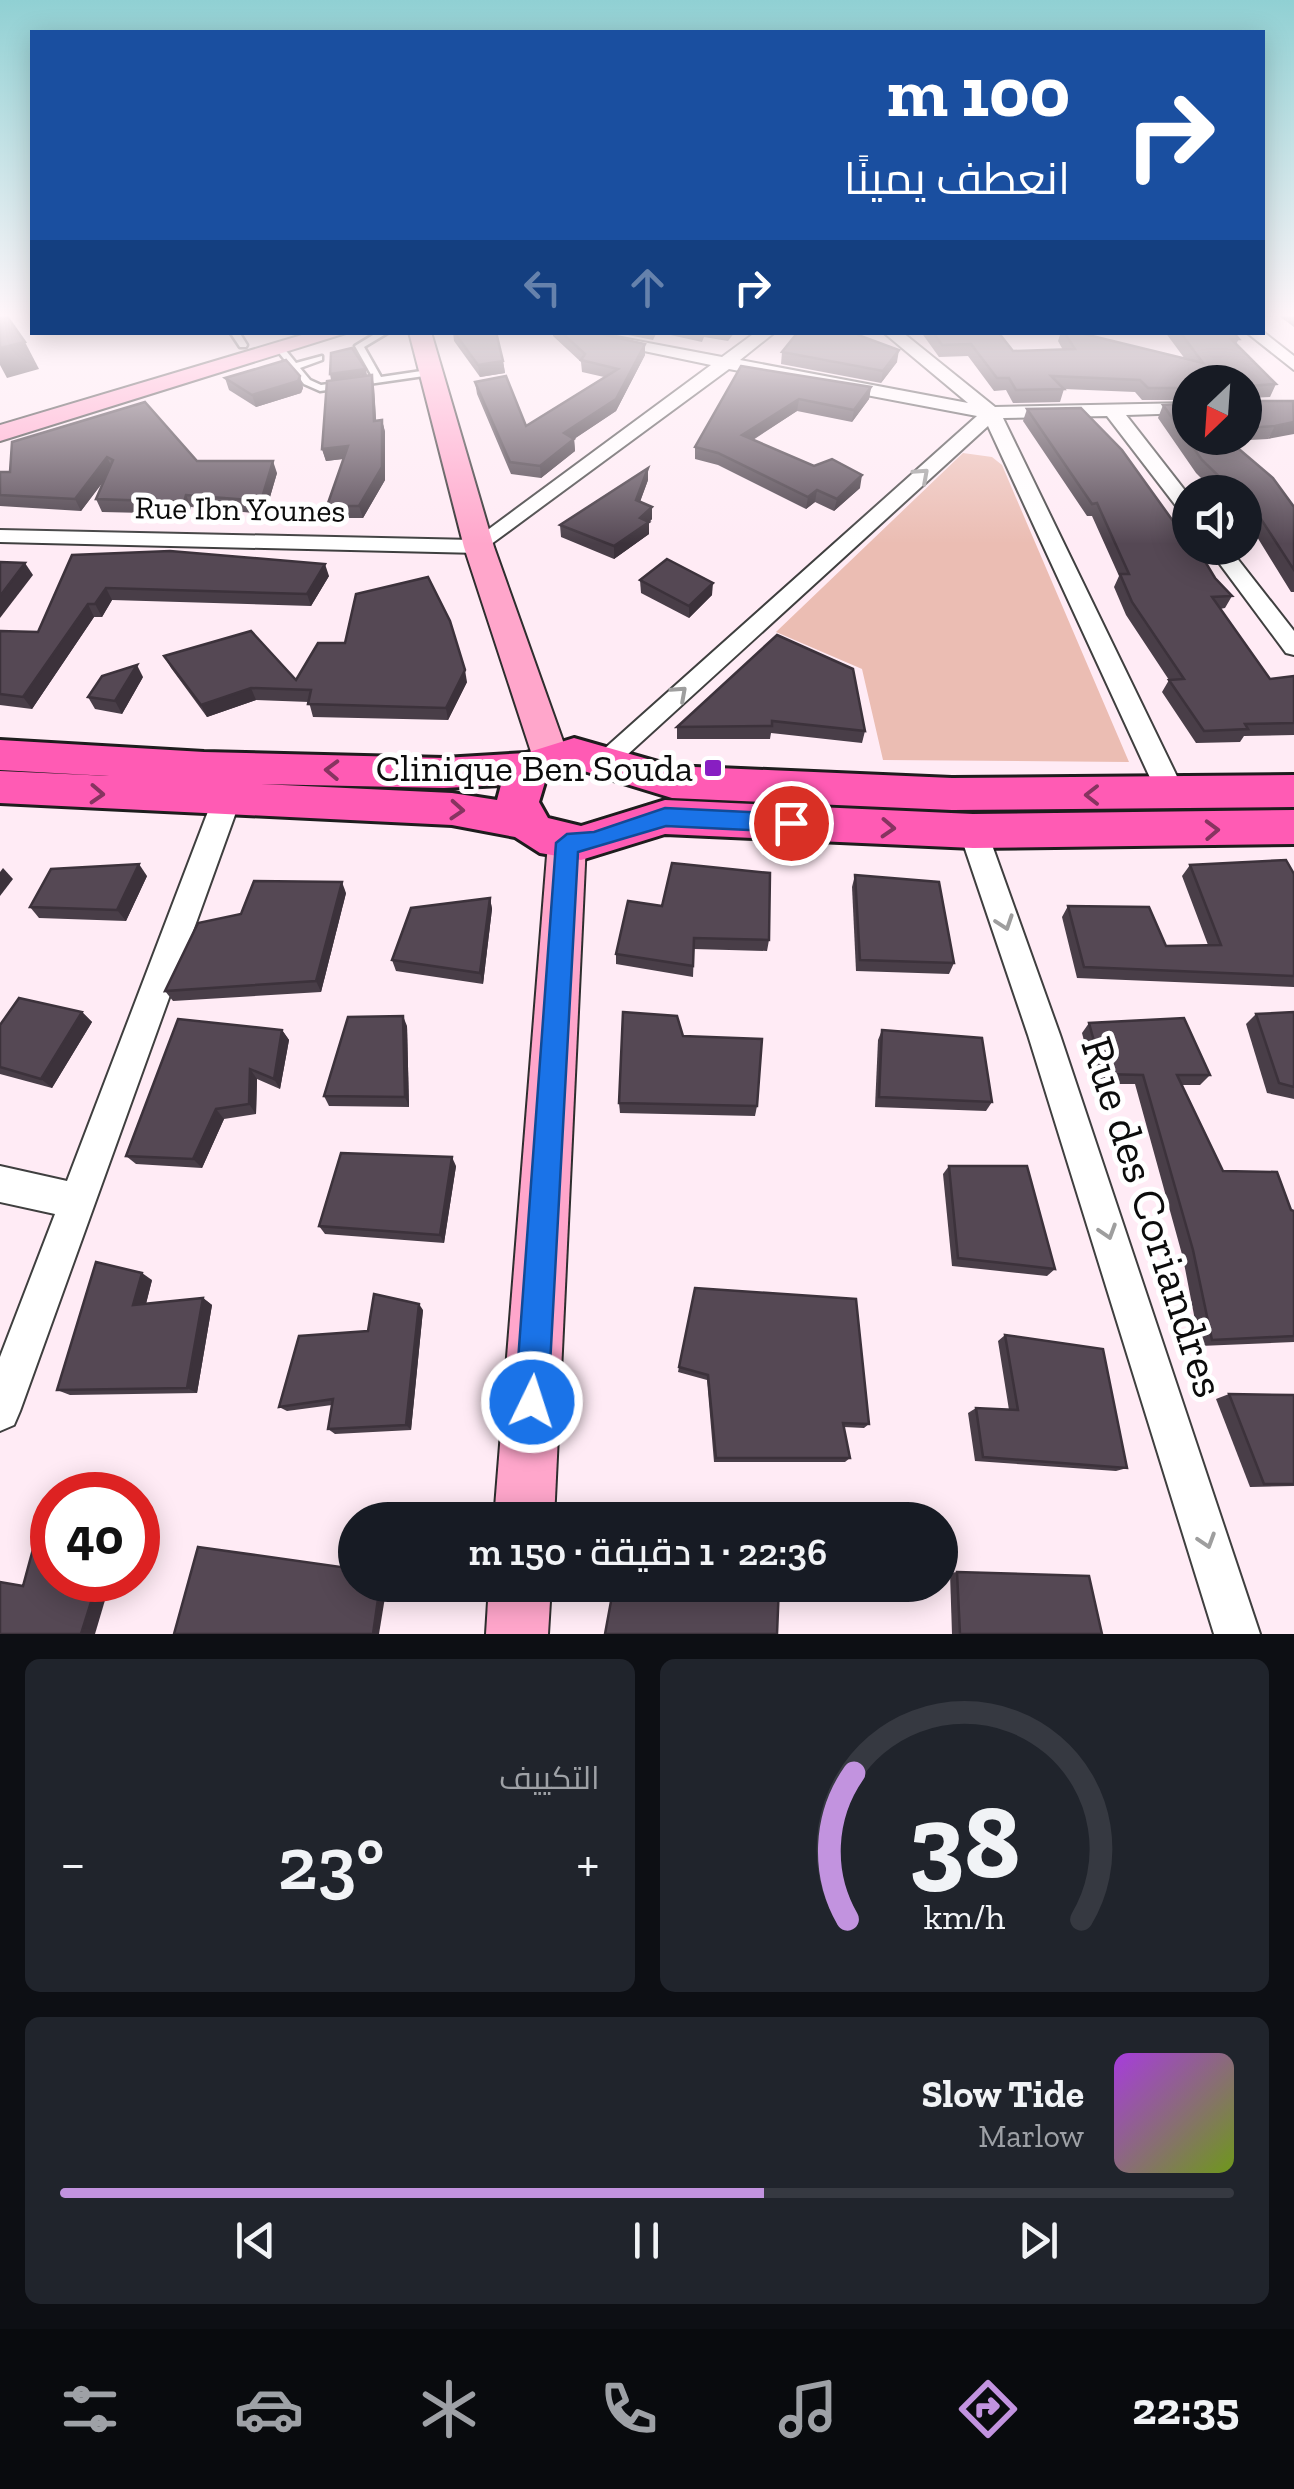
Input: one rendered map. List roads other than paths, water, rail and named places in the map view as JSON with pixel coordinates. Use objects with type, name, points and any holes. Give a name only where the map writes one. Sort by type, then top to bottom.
[{"type":"main road","points":[[0,754],[185,766],[444,774],[543,763],[580,753],[672,782],[952,794],[1294,791]]},
{"type":"main road","points":[[543,763],[518,793],[546,833]]},
{"type":"main road","points":[[616,763],[634,782],[636,803],[617,831]]},
{"type":"main road","points":[[0,787],[226,802],[452,809],[594,841],[665,817],[972,832],[1294,827]]},
{"type":"street","points":[[0,417],[79,391]]},
{"type":"street","points":[[0,433],[142,391]]},
{"type":"street","points":[[433,391],[543,763]]},
{"type":"street","points":[[479,547],[689,391]]},
{"type":"street","points":[[882,391],[992,412],[1172,408]]},
{"type":"street","points":[[966,391],[992,412],[1172,795]]},
{"type":"street","points":[[1112,410],[1172,488]]},
{"type":"street","points":[[616,763],[992,412]]},
{"type":"street","name":"Rue Ibn Younes","points":[[0,536],[479,547]]},
{"type":"street","points":[[1231,565],[1294,647]]},
{"type":"street","points":[[0,1411],[226,802]]},
{"type":"street","name":"Rue des Coriandres","points":[[972,832],[1044,1035],[1236,1634]]},
{"type":"street","points":[[525,1502],[546,833]]},
{"type":"street","points":[[0,1184],[76,1202]]},
{"type":"street","points":[[516,1634],[519,1602]]},
{"type":"place","name":"Clinique Ben Souda","points":[[713,768]]}]
